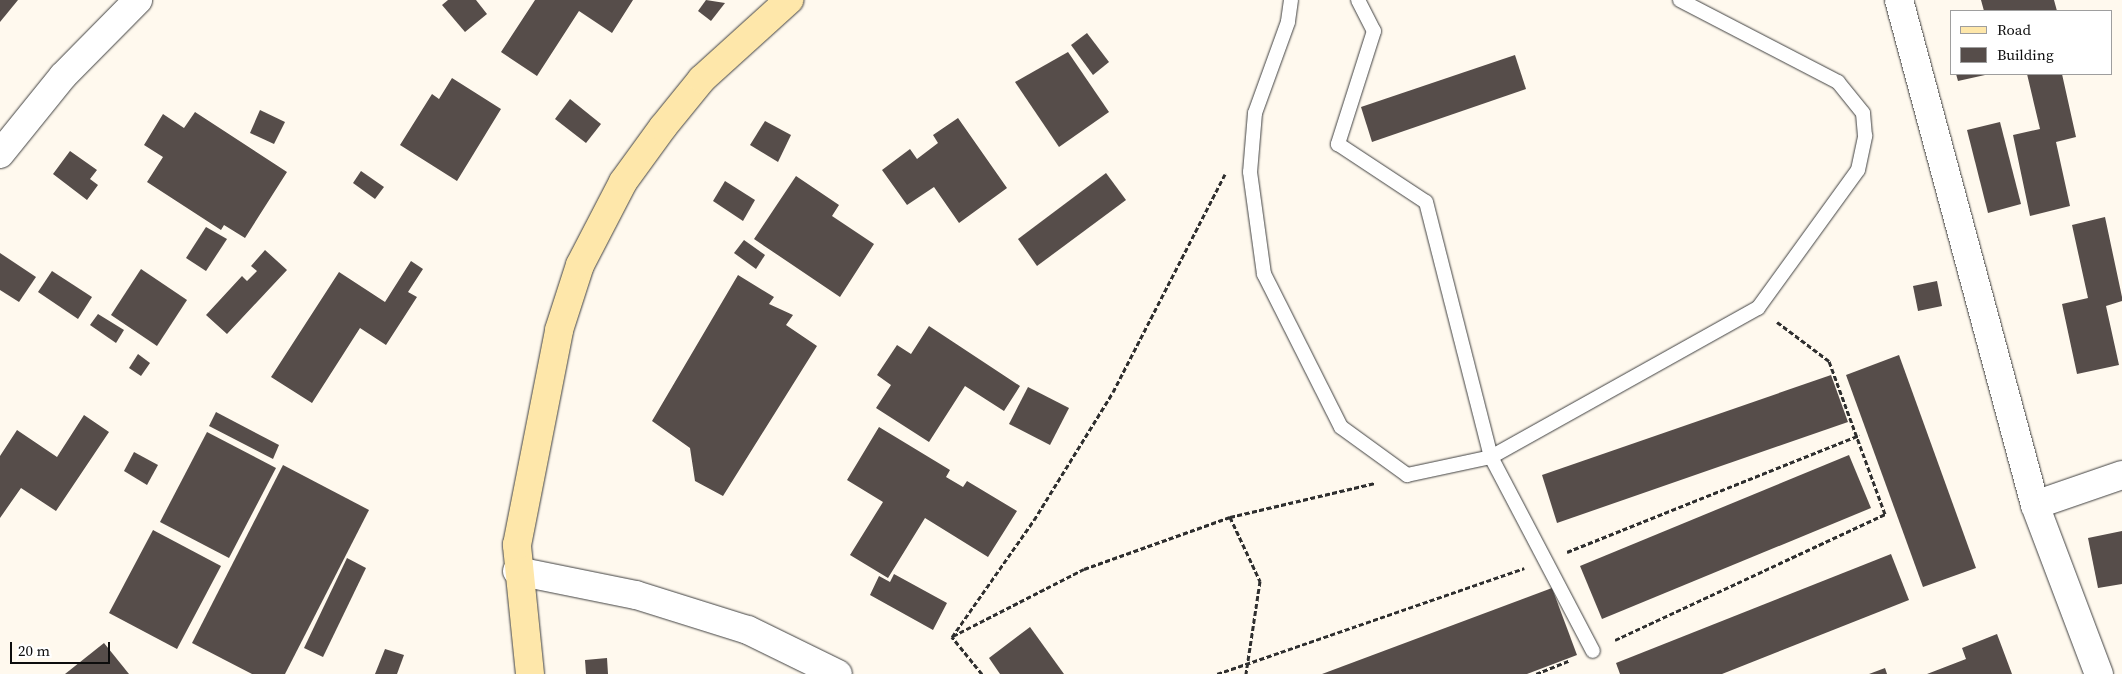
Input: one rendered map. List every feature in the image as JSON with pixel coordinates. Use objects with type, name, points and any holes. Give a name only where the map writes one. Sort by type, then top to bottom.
[{"type":"main road","points":[[530,674],[517,571],[530,467],[559,330],[580,265],[623,182],[662,126],[702,79],[789,0]]},
{"type":"street","points":[[0,154],[63,76],[138,0]]},
{"type":"street","points":[[1899,0],[2035,505],[2098,674]]},
{"type":"street","points":[[2035,505],[2122,475]]},
{"type":"street","points":[[517,571],[636,595],[748,630],[838,674]]},
{"type":"lane","points":[[1291,0],[1288,22],[1255,113],[1250,172],[1264,274],[1341,427],[1407,475],[1492,457],[1758,308],[1858,170],[1865,136],[1863,113],[1838,82],[1680,0]]},
{"type":"lane","points":[[1358,0],[1374,31],[1338,144],[1426,202],[1492,457],[1593,651]]},
{"type":"path","points":[[952,637],[1034,520],[1113,392],[1230,164]]},
{"type":"path","points":[[1536,674],[1593,651],[1885,514],[1829,361],[1758,308]]},
{"type":"path","points":[[952,637],[1084,569],[1230,517],[1407,475]]},
{"type":"path","points":[[1230,517],[1260,581],[1246,674]]},
{"type":"path","points":[[952,637],[982,674]]},
{"type":"building","points":[[0,0],[18,0],[0,22]]},
{"type":"building","points":[[448,0],[476,0],[487,14],[465,32],[442,5]]},
{"type":"building","points":[[535,0],[633,0],[612,33],[579,11],[537,76],[501,52]]},
{"type":"building","points":[[706,0],[725,3],[711,21],[698,11]]},
{"type":"building","points":[[1981,0],[2054,0],[2057,10],[1984,10]]},
{"type":"building","points":[[1087,33],[1109,62],[1093,75],[1071,45]]},
{"type":"building","points":[[1068,52],[1109,112],[1059,147],[1015,82]]},
{"type":"building","points":[[1515,55],[1526,89],[1372,142],[1361,107]]},
{"type":"building","points":[[1956,75],[1985,75],[1958,81]]},
{"type":"building","points":[[2027,75],[2062,75],[2076,137],[2056,142],[2070,206],[2030,216],[2013,135],[2040,129]]},
{"type":"building","points":[[452,78],[501,109],[457,181],[400,145],[432,94],[439,99]]},
{"type":"building","points":[[570,99],[601,124],[586,143],[555,119]]},
{"type":"building","points":[[260,110],[285,122],[274,144],[250,133]]},
{"type":"building","points":[[195,112],[287,172],[245,238],[224,225],[221,230],[147,182],[163,157],[144,145],[163,114],[184,128]]},
{"type":"building","points":[[958,118],[1007,188],[959,223],[934,187],[907,205],[882,170],[910,149],[917,159],[938,143],[933,135]]},
{"type":"building","points":[[765,121],[791,135],[778,162],[750,145]]},
{"type":"building","points":[[2000,122],[2021,204],[1988,213],[1967,130]]},
{"type":"building","points":[[70,151],[97,170],[90,179],[98,185],[87,200],[53,174]]},
{"type":"building","points":[[361,171],[384,187],[375,199],[353,183]]},
{"type":"building","points":[[1106,173],[1126,200],[1037,266],[1018,239]]},
{"type":"building","points":[[796,176],[839,205],[832,216],[874,244],[840,297],[754,239]]},
{"type":"building","points":[[725,181],[755,200],[743,221],[713,201]]},
{"type":"building","points":[[2105,217],[2122,297],[2122,301],[2106,306],[2119,365],[2077,374],[2062,304],[2088,298],[2072,225]]},
{"type":"building","points":[[206,227],[227,239],[206,271],[186,258]]},
{"type":"building","points":[[744,240],[765,255],[756,269],[734,253]]},
{"type":"building","points":[[265,250],[287,270],[227,334],[206,315],[242,276],[247,281],[257,271],[251,266]]},
{"type":"building","points":[[0,253],[36,277],[19,302],[0,290]]},
{"type":"building","points":[[411,261],[423,269],[408,292],[417,297],[386,345],[360,328],[312,403],[271,377],[339,272],[385,302]]},
{"type":"building","points":[[141,269],[187,300],[157,346],[111,315]]},
{"type":"building","points":[[52,271],[92,297],[78,319],[38,292]]},
{"type":"building","points":[[738,275],[774,297],[769,304],[793,315],[786,325],[817,346],[723,496],[695,481],[690,448],[652,421]]},
{"type":"building","points":[[1937,281],[1942,306],[1918,311],[1913,286]]},
{"type":"building","points":[[98,314],[124,330],[116,343],[90,325]]},
{"type":"building","points":[[929,326],[1020,386],[1004,411],[965,386],[929,442],[876,408],[891,385],[877,375],[897,345],[911,354]]},
{"type":"building","points":[[138,354],[150,363],[141,376],[129,368]]},
{"type":"building","points":[[1899,355],[1976,568],[1923,587],[1846,375]]},
{"type":"building","points":[[1831,375],[1848,422],[1557,523],[1542,475]]},
{"type":"building","points":[[1028,387],[1069,408],[1050,445],[1009,424]]},
{"type":"building","points":[[216,412],[279,445],[273,459],[209,426]]},
{"type":"building","points":[[84,415],[109,432],[56,511],[21,488],[0,518],[0,456],[17,430],[57,457]]},
{"type":"building","points":[[879,427],[950,470],[946,477],[963,487],[967,481],[1017,511],[988,557],[925,518],[888,578],[850,555],[883,502],[847,480]]},
{"type":"building","points":[[207,432],[276,468],[229,558],[160,522]]},
{"type":"building","points":[[134,452],[158,465],[147,485],[124,471]]},
{"type":"building","points":[[1849,455],[1871,508],[1602,619],[1580,566]]},
{"type":"building","points":[[283,465],[369,510],[285,674],[252,674],[192,643]]},
{"type":"building","points":[[153,530],[221,566],[177,649],[109,613]]},
{"type":"building","points":[[2122,531],[2122,584],[2098,588],[2088,538]]},
{"type":"building","points":[[1891,554],[1909,600],[1722,674],[1620,674],[1616,663]]},
{"type":"building","points":[[347,558],[366,568],[323,657],[304,648]]},
{"type":"building","points":[[894,574],[947,603],[933,630],[870,595],[879,576],[890,582]]},
{"type":"building","points":[[1552,588],[1577,655],[1527,674],[1322,674]]},
{"type":"building","points":[[1030,627],[1064,674],[1000,674],[989,658]]},
{"type":"building","points":[[1997,634],[2012,674],[1927,674],[1966,659],[1962,648]]},
{"type":"building","points":[[104,643],[129,674],[65,674]]},
{"type":"building","points":[[385,649],[404,655],[397,674],[375,674]]},
{"type":"building","points":[[607,658],[608,674],[586,674],[585,660]]},
{"type":"building","points":[[1885,668],[1887,674],[1869,674]]}]
